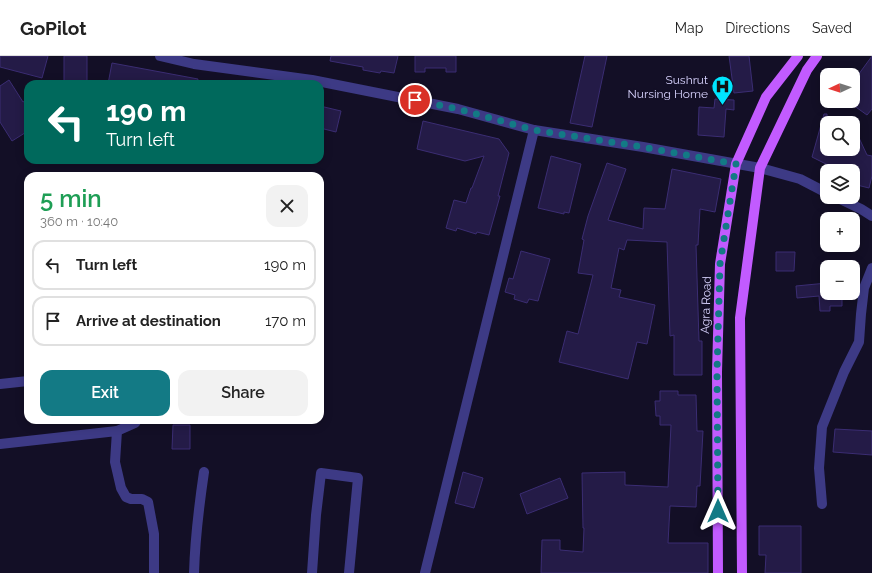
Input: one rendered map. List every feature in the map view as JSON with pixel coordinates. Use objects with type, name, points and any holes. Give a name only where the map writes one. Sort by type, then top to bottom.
[{"type":"main road","name":"Agra Road","points":[[718,573],[717,372],[720,264],[736,164],[766,97],[798,56]]},
{"type":"main road","points":[[742,573],[740,318],[760,168],[807,70],[817,56]]},
{"type":"street","points":[[160,56],[194,64],[312,80]]},
{"type":"street","points":[[324,82],[458,109],[534,130],[643,147],[760,168],[800,179],[820,189]]},
{"type":"street","points":[[425,573],[534,130]]},
{"type":"street","points":[[851,204],[872,216]]},
{"type":"street","points":[[822,504],[819,468],[822,427],[844,372],[859,342],[864,288],[872,268]]},
{"type":"street","points":[[0,384],[24,381]]},
{"type":"street","points":[[0,444],[117,431],[133,424]]},
{"type":"street","points":[[117,431],[115,462],[121,488],[126,497],[131,499],[142,499],[148,502],[154,534],[154,573]]},
{"type":"street","points":[[194,573],[194,553],[204,472]]},
{"type":"street","points":[[312,573],[320,473],[358,478],[349,573]]},
{"type":"building","points":[[0,56],[48,56],[42,78],[0,67]]},
{"type":"building","points":[[64,56],[87,56],[87,80],[64,80]]},
{"type":"building","points":[[331,56],[398,56],[394,73],[381,71],[380,73],[363,70],[363,67],[330,61]]},
{"type":"building","points":[[415,56],[456,56],[456,72],[446,72],[446,68],[425,68],[425,72],[415,72]]},
{"type":"building","points":[[585,56],[607,56],[592,127],[570,123]]},
{"type":"building","points":[[729,56],[749,56],[753,91],[734,93]]},
{"type":"building","points":[[872,56],[872,109],[867,115],[857,108],[860,108],[860,72]]},
{"type":"building","points":[[112,63],[198,79],[198,80],[109,80]]},
{"type":"building","points":[[9,80],[24,101],[24,134],[12,141],[0,122],[0,86]]},
{"type":"building","points":[[715,99],[734,100],[734,110],[726,109],[724,137],[698,135],[699,107],[714,108]]},
{"type":"building","points":[[324,107],[341,111],[336,132],[324,129]]},
{"type":"building","points":[[423,121],[499,139],[509,153],[498,196],[500,196],[489,235],[477,232],[476,234],[457,228],[456,231],[446,228],[454,200],[466,203],[484,156],[465,161],[417,149]]},
{"type":"building","points":[[820,128],[820,156],[860,156],[860,140],[867,155],[872,156],[872,176],[869,188],[860,186],[860,164],[826,164],[812,157]]},
{"type":"building","points":[[551,156],[581,164],[569,213],[564,212],[564,214],[538,208]]},
{"type":"building","points":[[607,163],[626,169],[608,220],[643,229],[644,208],[665,209],[672,169],[721,179],[715,212],[700,209],[698,245],[696,245],[699,341],[702,341],[702,375],[674,375],[674,335],[670,336],[667,242],[627,240],[624,250],[619,248],[611,288],[621,290],[619,297],[655,305],[647,344],[637,342],[628,379],[559,362],[567,331],[578,334],[593,275],[578,273],[584,240],[582,239],[588,216]]},
{"type":"building","points":[[521,251],[550,259],[538,301],[529,299],[527,303],[514,299],[515,295],[505,292],[509,278],[513,279]]},
{"type":"building","points":[[776,252],[795,252],[794,271],[776,271]]},
{"type":"building","points":[[820,284],[820,300],[842,300],[842,306],[830,306],[830,311],[820,311],[819,296],[797,298],[796,286]]},
{"type":"building","points":[[660,391],[678,391],[678,395],[696,395],[697,431],[703,431],[700,486],[697,486],[696,507],[670,506],[668,543],[708,543],[708,573],[541,573],[542,540],[560,540],[560,550],[583,552],[584,528],[582,473],[625,472],[625,485],[668,487],[671,425],[660,425],[660,416],[656,416],[655,401],[660,401]]},
{"type":"building","points":[[173,425],[190,425],[190,449],[172,449]]},
{"type":"building","points":[[835,429],[872,431],[872,455],[833,452]]},
{"type":"building","points":[[463,472],[483,478],[474,508],[455,503]]},
{"type":"building","points":[[560,478],[568,498],[527,514],[520,494]]},
{"type":"building","points":[[759,526],[801,526],[801,573],[765,573],[766,555],[759,555]]},
{"type":"place","name":"Sushrut Nursing Home","points":[[723,106]]},
{"type":"route","points":[[415,100],[458,109],[534,130],[643,147],[736,164],[720,264],[717,372],[718,511]]}]
